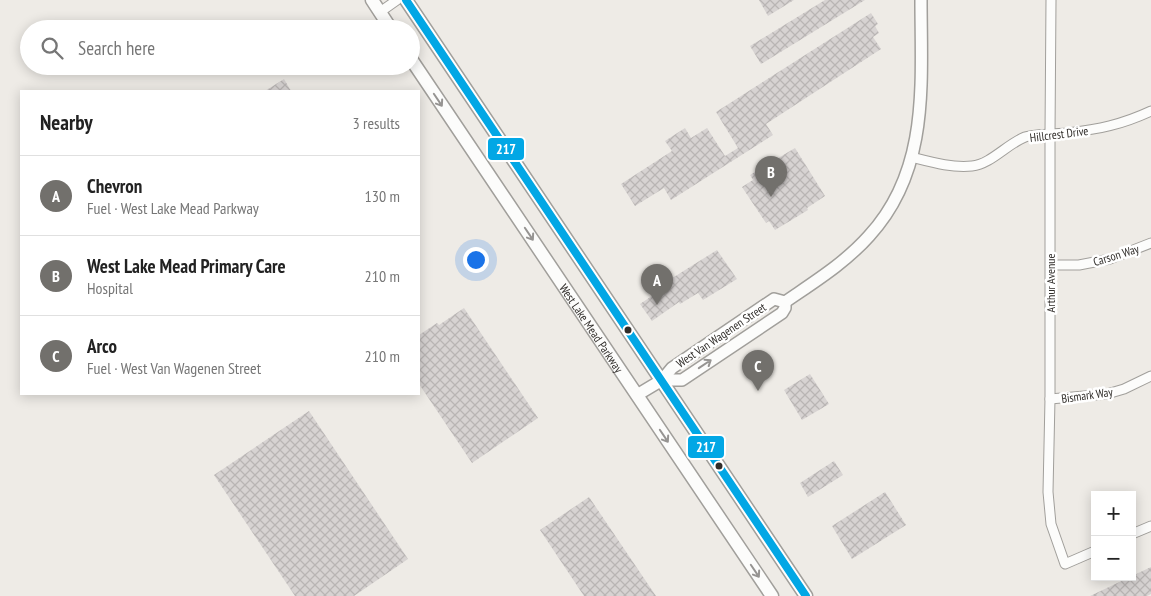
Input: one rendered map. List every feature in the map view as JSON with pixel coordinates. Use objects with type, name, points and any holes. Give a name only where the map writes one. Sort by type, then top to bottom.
[{"type":"main road","points":[[372,0],[385,20]]},
{"type":"main road","points":[[406,0],[419,20]]},
{"type":"main road","name":"West Van Wagenen Street","points":[[637,395],[662,380],[682,380],[782,313],[785,308],[784,302],[844,260],[870,236],[883,218],[904,180],[912,157],[918,125],[921,95],[921,0]]},
{"type":"main road","points":[[420,21],[806,596]]},
{"type":"main road","name":"West Lake Mead Parkway","points":[[420,72],[772,596]]},
{"type":"street","points":[[380,12],[397,0]]},
{"type":"street","name":"Arthur Avenue","points":[[1051,0],[1051,264],[1048,492],[1051,524],[1065,564],[1091,553]]},
{"type":"street","name":"Hillcrest Drive","points":[[912,157],[956,167],[975,166],[1026,137],[1096,130],[1123,123],[1151,111]]},
{"type":"street","name":"Carson Way","points":[[1051,264],[1079,265],[1110,259],[1151,243]]},
{"type":"street","name":"Bismark Way","points":[[1050,399],[1107,394],[1124,389],[1151,376]]},
{"type":"street","points":[[1136,532],[1151,526]]},
{"type":"building","points":[[759,0],[794,0],[768,16]]},
{"type":"building","points":[[825,0],[865,0],[761,64],[750,46]]},
{"type":"building","points":[[871,13],[878,24],[875,26],[879,33],[873,37],[881,49],[766,124],[773,135],[671,200],[664,188],[635,206],[621,184],[672,151],[665,141],[685,128],[691,138],[707,128],[725,156],[738,148],[716,112]]},
{"type":"building","points":[[284,79],[290,90],[267,90]]},
{"type":"building","points":[[795,148],[825,196],[807,208],[808,210],[775,230],[769,221],[766,223],[742,187],[753,180],[750,175]]},
{"type":"building","points":[[717,250],[737,279],[703,300],[698,293],[680,304],[679,302],[652,321],[640,304],[668,285],[666,282]]},
{"type":"building","points":[[464,308],[538,418],[472,463],[420,385],[420,334],[437,323],[439,325]]},
{"type":"building","points":[[810,374],[829,404],[802,420],[784,390]]},
{"type":"building","points":[[309,411],[408,559],[354,596],[295,596],[214,475]]},
{"type":"building","points":[[834,461],[843,475],[808,497],[800,483]]},
{"type":"building","points":[[885,492],[906,525],[852,559],[832,526]]},
{"type":"building","points":[[589,497],[656,596],[584,596],[540,530]]},
{"type":"building","points":[[1151,567],[1151,594],[1147,596],[1090,596],[1122,581],[1136,581],[1136,574]]},
{"type":"transit line","name":"217","points":[[406,0],[419,20]]},
{"type":"transit line","name":"217","points":[[420,21],[806,596]]},
{"type":"place","name":"West Lake Mead Primary Care","points":[[771,197]]},
{"type":"place","name":"Chevron","points":[[657,305]]},
{"type":"place","name":"Arco","points":[[758,391]]}]
